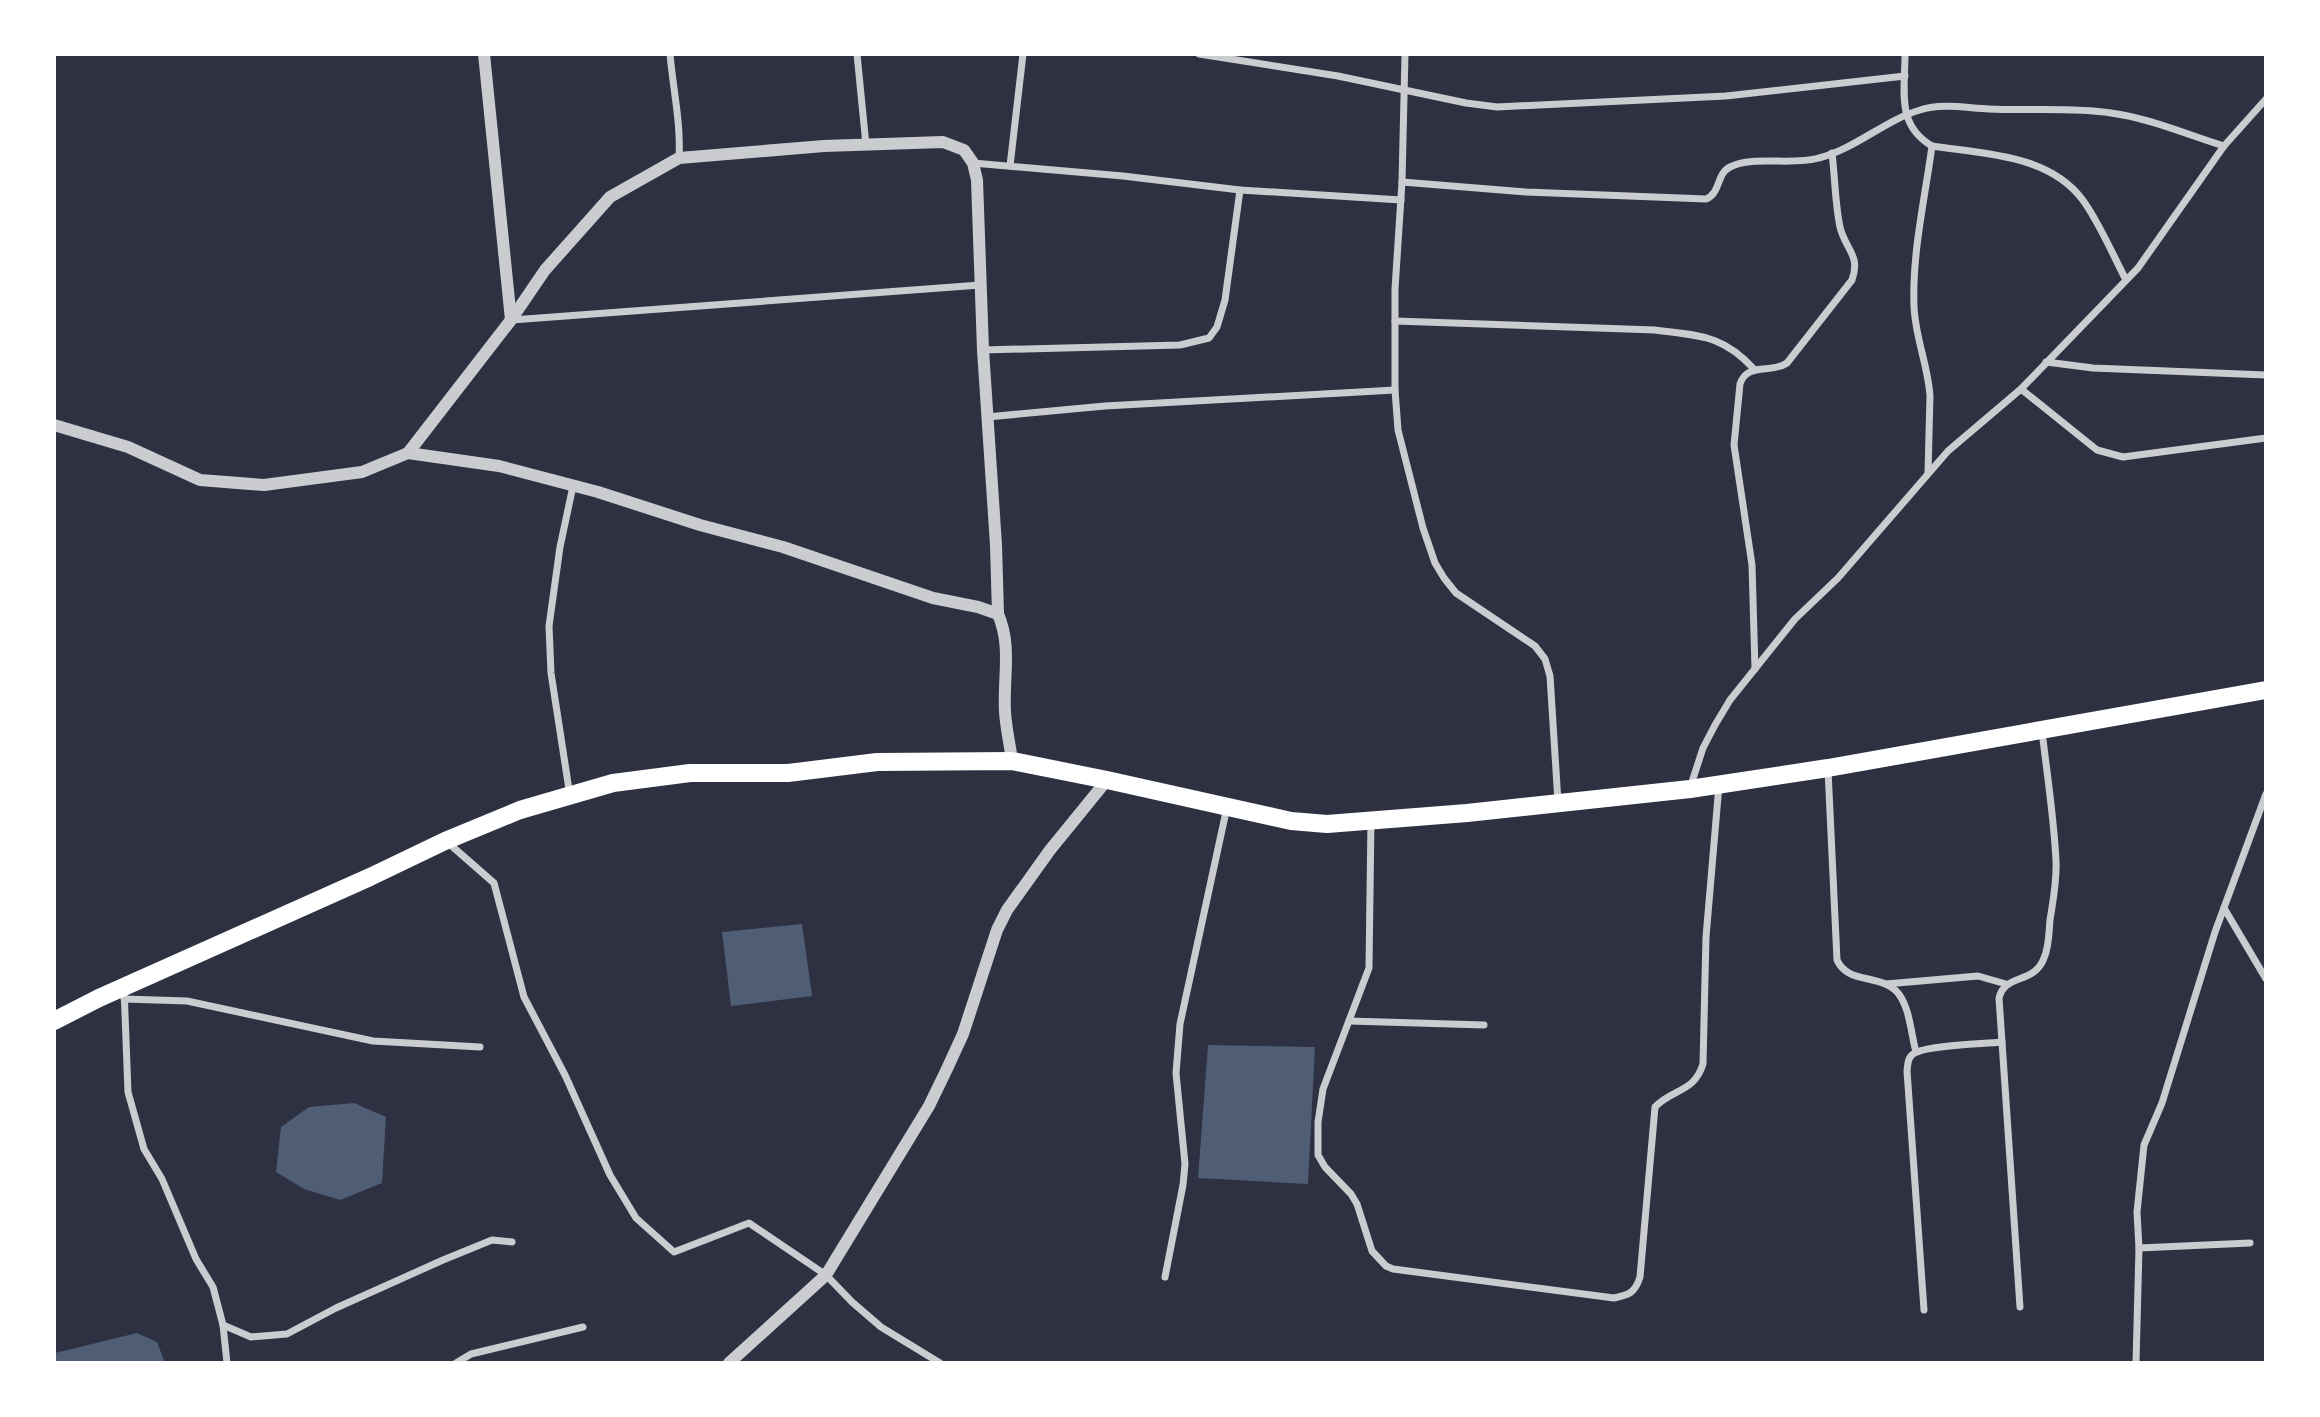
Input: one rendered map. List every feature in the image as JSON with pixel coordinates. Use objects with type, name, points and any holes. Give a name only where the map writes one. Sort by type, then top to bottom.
[{"type":"main road","points":[[54,1021],[124,993],[445,841],[520,810],[613,783],[690,772],[788,773],[877,762],[1012,761],[1291,821],[1327,824],[1719,785],[2266,690]]},
{"type":"street","points":[[484,54],[512,320]]},
{"type":"street","points":[[670,54],[681,130],[679,158]]},
{"type":"street","points":[[857,54],[866,145]]},
{"type":"street","points":[[1010,166],[1023,54]]},
{"type":"street","points":[[1199,54],[1338,76],[1497,107],[1726,96],[1905,76]]},
{"type":"street","points":[[1405,54],[1395,321],[1398,430],[1420,517],[1435,563],[1456,593],[1535,646],[1545,659],[1550,676],[1558,803]]},
{"type":"street","points":[[1905,54],[1905,116],[1921,139],[1933,146],[2025,161],[2068,184],[2082,199],[2126,279]]},
{"type":"street","points":[[1690,789],[1703,748],[1714,725],[1795,619],[1838,578],[1948,451],[2021,389],[2138,268],[2224,146],[2266,99]]},
{"type":"street","points":[[1402,182],[1526,192],[1697,200],[1714,194],[1722,173],[1730,167],[1762,161],[1803,163],[1832,153],[1917,110],[1936,106],[2081,110],[2115,114],[2224,146]]},
{"type":"street","points":[[54,425],[128,447],[200,480],[264,485],[362,472],[408,453],[512,320],[545,270],[610,197],[679,158],[943,142],[964,150],[973,163],[977,180],[983,350],[998,614],[1004,626],[1007,643],[1005,712],[1012,761]]},
{"type":"street","points":[[1928,473],[1929,383],[1916,333],[1914,304],[1920,233],[1933,146]]},
{"type":"street","points":[[1755,669],[1752,565],[1734,445],[1740,384],[1742,376],[1754,369],[1778,369],[1787,363],[1852,280],[1856,268],[1855,260],[1840,226],[1832,153]]},
{"type":"street","points":[[973,163],[1123,176],[1240,190],[1401,200]]},
{"type":"street","points":[[983,350],[1180,345],[1209,338],[1217,327],[1225,300],[1240,190]]},
{"type":"street","points":[[512,320],[980,285]]},
{"type":"street","points":[[1395,321],[1655,330],[1724,343],[1737,351],[1754,369]]},
{"type":"street","points":[[2046,362],[2093,368],[2266,375]]},
{"type":"street","points":[[2021,389],[2097,450],[2123,457],[2266,438]]},
{"type":"street","points":[[987,417],[1105,406],[1395,390]]},
{"type":"street","points":[[408,453],[499,466],[573,486],[700,526],[783,547],[933,598],[998,614]]},
{"type":"street","points":[[570,796],[551,673],[549,626],[573,486]]},
{"type":"street","points":[[2020,1307],[1999,998],[2001,988],[2029,977],[2038,970],[2045,956],[2057,862],[2042,730]]},
{"type":"street","points":[[1828,768],[1837,960],[1841,969],[1848,974],[1885,984],[1897,992],[1905,1005],[1916,1052]]},
{"type":"street","points":[[729,1363],[826,1275],[929,1106],[963,1034],[997,929],[1007,910],[1050,850],[1107,780]]},
{"type":"street","points":[[1371,820],[1368,968],[1323,1089],[1318,1122],[1318,1155],[1325,1167],[1351,1194],[1372,1251],[1386,1266],[1614,1298],[1630,1295],[1637,1288],[1640,1277],[1655,1107],[1660,1101],[1690,1086],[1698,1078],[1703,1064],[1706,937],[1719,785]]},
{"type":"street","points":[[2136,1363],[2139,1248],[2137,1212],[2144,1145],[2162,1103],[2224,908],[2266,794]]},
{"type":"street","points":[[1165,1278],[1185,1164],[1176,1073],[1180,1024],[1227,807]]},
{"type":"street","points":[[445,841],[494,883],[524,997],[565,1075],[610,1175],[636,1218],[674,1252],[749,1223],[826,1275],[881,1327],[940,1363]]},
{"type":"street","points":[[2224,908],[2266,979]]},
{"type":"street","points":[[1885,984],[1978,976],[2006,984]]},
{"type":"street","points":[[227,1363],[223,1325],[213,1287],[196,1259],[162,1179],[144,1149],[128,1092],[124,993],[187,1002],[373,1041],[480,1047]]},
{"type":"street","points":[[1349,1021],[1484,1025]]},
{"type":"street","points":[[1924,1310],[1907,1070],[1909,1059],[1916,1052],[2002,1042]]},
{"type":"street","points":[[223,1325],[251,1337],[287,1335],[336,1308],[455,1255],[492,1240],[512,1242]]},
{"type":"street","points":[[2139,1248],[2250,1243]]},
{"type":"street","points":[[456,1363],[471,1354],[583,1328]]},
{"type":"water","points":[[802,924],[812,996],[731,1006],[722,932]]},
{"type":"water","points":[[1208,1045],[1315,1047],[1308,1184],[1198,1178]]},
{"type":"water","points":[[354,1103],[386,1117],[382,1183],[340,1200],[304,1189],[276,1172],[281,1127],[309,1107]]},
{"type":"water","points":[[137,1333],[157,1342],[165,1363],[54,1363],[55,1353]]}]
